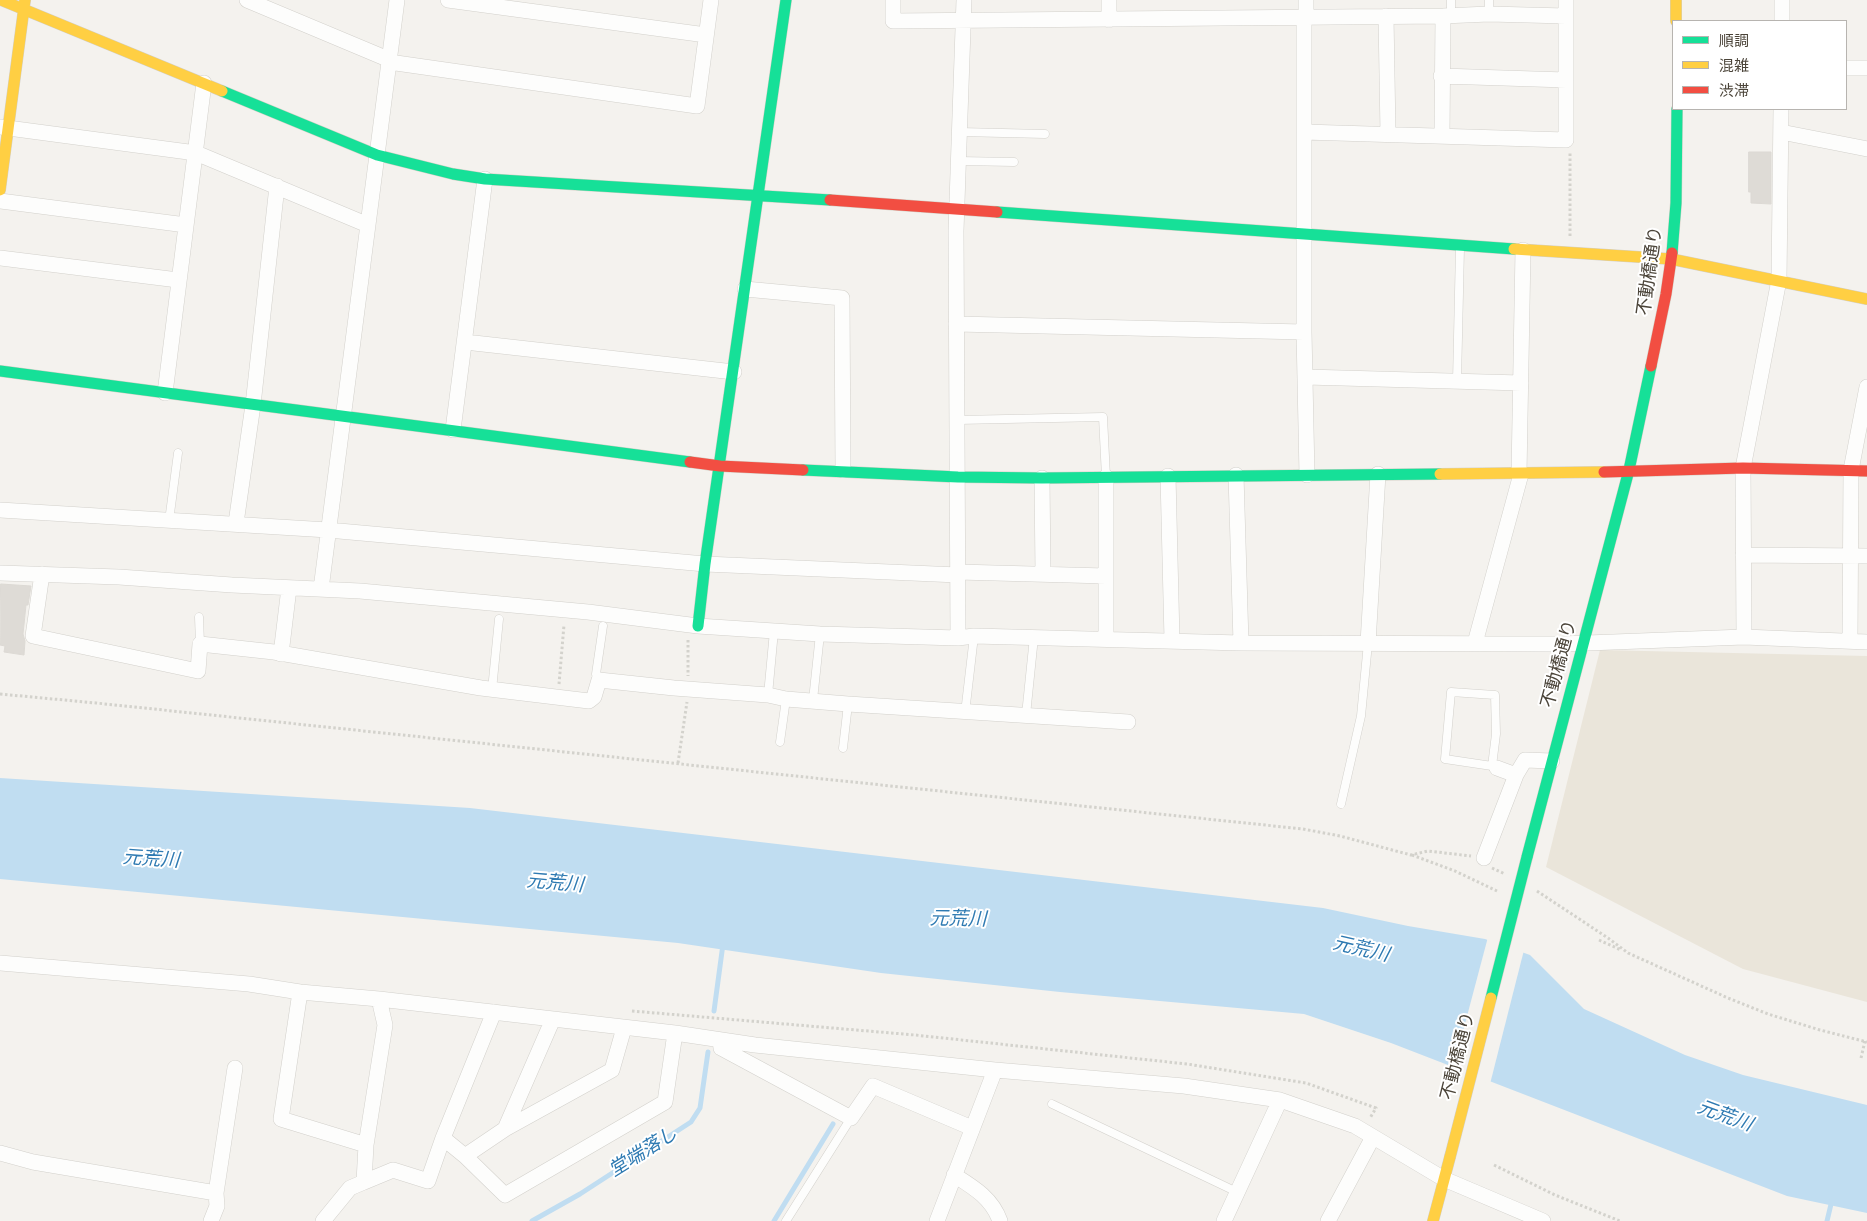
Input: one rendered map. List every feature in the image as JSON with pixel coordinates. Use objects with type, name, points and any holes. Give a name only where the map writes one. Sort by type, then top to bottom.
[{"type":"street","points":[[1,0],[24,4],[204,84],[377,155],[453,174],[485,179],[758,195],[1671,260],[1867,299]]},
{"type":"street","points":[[247,0],[389,61],[697,106],[711,0]]},
{"type":"street","points":[[321,589],[397,0]]},
{"type":"street","points":[[448,0],[706,35]]},
{"type":"street","points":[[698,626],[705,564],[786,0]]},
{"type":"street","points":[[893,0],[893,21],[1447,16],[1489,7],[1566,16]]},
{"type":"street","points":[[958,638],[957,210],[964,0]]},
{"type":"street","points":[[1109,0],[1109,20]]},
{"type":"street","points":[[1306,0],[1304,332],[1307,475]]},
{"type":"street","points":[[1304,132],[1566,140],[1566,0]]},
{"type":"street","points":[[1676,0],[1676,20]]},
{"type":"street","points":[[1782,0],[1782,20]]},
{"type":"street","points":[[0,190],[4,127],[24,4]]},
{"type":"street","points":[[1386,16],[1388,134]]},
{"type":"street","points":[[1442,136],[1441,76],[1447,16]]},
{"type":"street","points":[[1847,68],[1867,68]]},
{"type":"street","points":[[1441,76],[1566,80]]},
{"type":"street","points":[[165,393],[204,84]]},
{"type":"street","name":"不動橋通り","points":[[1433,1221],[1629,470],[1666,294],[1671,260],[1676,203],[1677,110]]},
{"type":"street","points":[[1744,637],[1743,468],[1779,280],[1781,110]]},
{"type":"street","points":[[4,127],[196,153],[368,225]]},
{"type":"street","points":[[1781,132],[1867,149]]},
{"type":"street","points":[[453,430],[485,179]]},
{"type":"street","points":[[236,524],[253,405],[277,186]]},
{"type":"street","points":[[0,201],[186,225]]},
{"type":"street","points":[[1476,643],[1520,474],[1523,250]]},
{"type":"street","points":[[0,258],[178,280]]},
{"type":"street","points":[[745,289],[842,298],[842,470]]},
{"type":"street","points":[[956,324],[1304,332]]},
{"type":"street","points":[[465,342],[734,372]]},
{"type":"street","points":[[0,371],[720,466],[1042,478],[1520,474],[1743,468],[1867,470]]},
{"type":"street","points":[[1306,376],[1521,383]]},
{"type":"street","points":[[1850,641],[1851,470],[1867,387]]},
{"type":"street","points":[[1368,643],[1378,474]]},
{"type":"street","points":[[1236,475],[1241,643]]},
{"type":"street","points":[[1106,476],[1106,639]]},
{"type":"street","points":[[1168,476],[1172,640]]},
{"type":"street","points":[[1042,478],[1043,574]]},
{"type":"street","points":[[0,510],[328,530],[705,564],[958,574],[1106,576]]},
{"type":"street","points":[[1743,555],[1867,556]]},
{"type":"street","points":[[0,573],[119,577],[360,591],[588,612],[698,626],[820,634],[958,638],[974,636],[1034,637],[1241,643],[1561,644],[1744,637],[1867,642]]},
{"type":"street","points":[[42,574],[33,636],[198,671],[200,644],[281,654],[492,690],[589,701],[594,697],[599,680],[848,704],[1128,722]]},
{"type":"street","points":[[281,654],[289,588]]},
{"type":"street","points":[[1484,858],[1516,775],[1525,760],[1552,761]]},
{"type":"street","points":[[1494,766],[1516,775]]},
{"type":"street","points":[[0,963],[249,984],[300,992],[379,999],[675,1033],[756,1045],[995,1070],[1184,1086],[1280,1100],[1355,1126],[1444,1179],[1543,1221]]},
{"type":"street","points":[[300,992],[281,1118],[366,1145]]},
{"type":"street","points":[[364,1182],[366,1145],[385,1025],[379,999]]},
{"type":"street","points":[[385,1025],[399,1002]]},
{"type":"street","points":[[323,1221],[350,1188],[393,1170],[428,1181],[443,1138],[494,1012]]},
{"type":"street","points":[[505,1129],[553,1019]]},
{"type":"street","points":[[465,1156],[505,1129],[612,1070],[624,1028]]},
{"type":"street","points":[[443,1138],[465,1156],[505,1195],[665,1102],[675,1033]]},
{"type":"street","points":[[720,1040],[721,1048],[850,1118],[873,1086],[972,1128]]},
{"type":"street","points":[[211,1221],[217,1206],[216,1193],[235,1068]]},
{"type":"street","points":[[936,1221],[995,1070]]},
{"type":"street","points":[[1224,1221],[1280,1100]]},
{"type":"street","points":[[1328,1221],[1373,1137]]},
{"type":"street","points":[[0,1153],[33,1162],[216,1193]]},
{"type":"street","points":[[954,1175],[982,1193],[1000,1221]]},
{"type":"lane","points":[[1447,16],[1451,0]]},
{"type":"lane","points":[[960,132],[1045,134]]},
{"type":"lane","points":[[959,161],[1014,162]]},
{"type":"lane","points":[[1457,381],[1460,246]]},
{"type":"lane","points":[[958,420],[1103,417],[1106,476]]},
{"type":"lane","points":[[169,520],[178,453]]},
{"type":"lane","points":[[199,617],[200,644]]},
{"type":"lane","points":[[492,690],[499,618]]},
{"type":"lane","points":[[598,682],[596,674],[603,626]]},
{"type":"lane","points":[[768,695],[774,631]]},
{"type":"lane","points":[[813,700],[820,634]]},
{"type":"lane","points":[[966,713],[974,636]]},
{"type":"lane","points":[[1026,715],[1034,637]]},
{"type":"lane","points":[[1340,804],[1361,716],[1368,643]]},
{"type":"lane","points":[[1451,692],[1495,695],[1496,734],[1494,766],[1444,759],[1451,692]]},
{"type":"lane","points":[[780,742],[786,699]]},
{"type":"lane","points":[[843,748],[848,704]]},
{"type":"lane","points":[[1052,1104],[1237,1192]]},
{"type":"lane","points":[[786,1221],[850,1118]]},
{"type":"path","points":[[1566,140],[1570,149],[1570,237]]},
{"type":"path","points":[[558,697],[564,626]]},
{"type":"path","points":[[0,694],[1303,829],[1340,836],[1411,855],[1455,870],[1497,890]]},
{"type":"path","points":[[678,763],[680,750]]},
{"type":"path","points":[[1411,855],[1428,851],[1484,858],[1492,868],[1510,877]]},
{"type":"path","points":[[1536,890],[1628,953]]},
{"type":"path","points":[[1599,940],[1768,1014],[1866,1041],[1861,1058]]},
{"type":"path","points":[[622,1010],[916,1035],[1186,1064],[1306,1083],[1376,1108]]},
{"type":"path","points":[[1494,1165],[1555,1195],[1620,1221]]},
{"type":"shaded area","points":[[1600,650],[1867,656],[1867,1002],[1743,969],[1546,867]]},
{"type":"water","name":"元荒川","points":[[0,778],[470,808],[1323,908],[1408,926],[1485,939],[1530,955],[1584,1009],[1685,1055],[1743,1075],[1867,1105],[1867,1213],[1787,1196],[1391,1043],[1304,1014],[1060,992],[881,973],[678,943],[0,879]]},
{"type":"pier","points":[[1488,937],[1524,950],[1490,1084],[1453,1069]]},
{"type":"building","points":[[1749,152],[1771,152],[1771,204],[1751,203],[1751,192],[1749,192]]},
{"type":"building","points":[[1,584],[31,586],[28,605],[26,605],[23,634],[25,641],[24,655],[4,652],[5,646],[0,645]]},
{"type":"waterway","name":"堂端落し","points":[[714,1011],[723,944]]},
{"type":"waterway","name":"堂端落し","points":[[532,1221],[580,1194],[691,1122],[700,1108],[708,1052]]},
{"type":"waterway","points":[[774,1221],[833,1124]]},
{"type":"waterway","points":[[1827,1221],[1832,1200]]},
{"type":"traffic: fast","points":[[698,626],[705,564],[786,0]]},
{"type":"traffic: fast","points":[[222,91],[377,155],[453,174],[485,179],[830,200]]},
{"type":"traffic: fast","points":[[1672,253],[1676,203],[1677,110]]},
{"type":"traffic: fast","points":[[997,212],[1514,249]]},
{"type":"traffic: fast","points":[[1527,857],[1629,470],[1651,366]]},
{"type":"traffic: fast","points":[[0,371],[690,462]]},
{"type":"traffic: fast","points":[[803,470],[958,477],[1042,478],[1440,474]]},
{"type":"traffic: fast","points":[[1491,998],[1527,857]]},
{"type":"traffic: slow","points":[[1,0],[222,91]]},
{"type":"traffic: slow","points":[[0,190],[25,0]]},
{"type":"traffic: slow","points":[[1676,0],[1676,20]]},
{"type":"traffic: slow","points":[[1514,249],[1671,259],[1867,299]]},
{"type":"traffic: slow","points":[[1440,474],[1604,472]]},
{"type":"traffic: slow","points":[[1450,1157],[1491,998]]},
{"type":"traffic: slow","points":[[1433,1221],[1450,1157]]},
{"type":"traffic: jam","points":[[830,200],[997,212]]},
{"type":"traffic: jam","points":[[1651,366],[1666,294],[1672,253]]},
{"type":"traffic: jam","points":[[690,462],[720,466],[803,470]]},
{"type":"traffic: jam","points":[[1604,472],[1743,468],[1867,471]]}]
